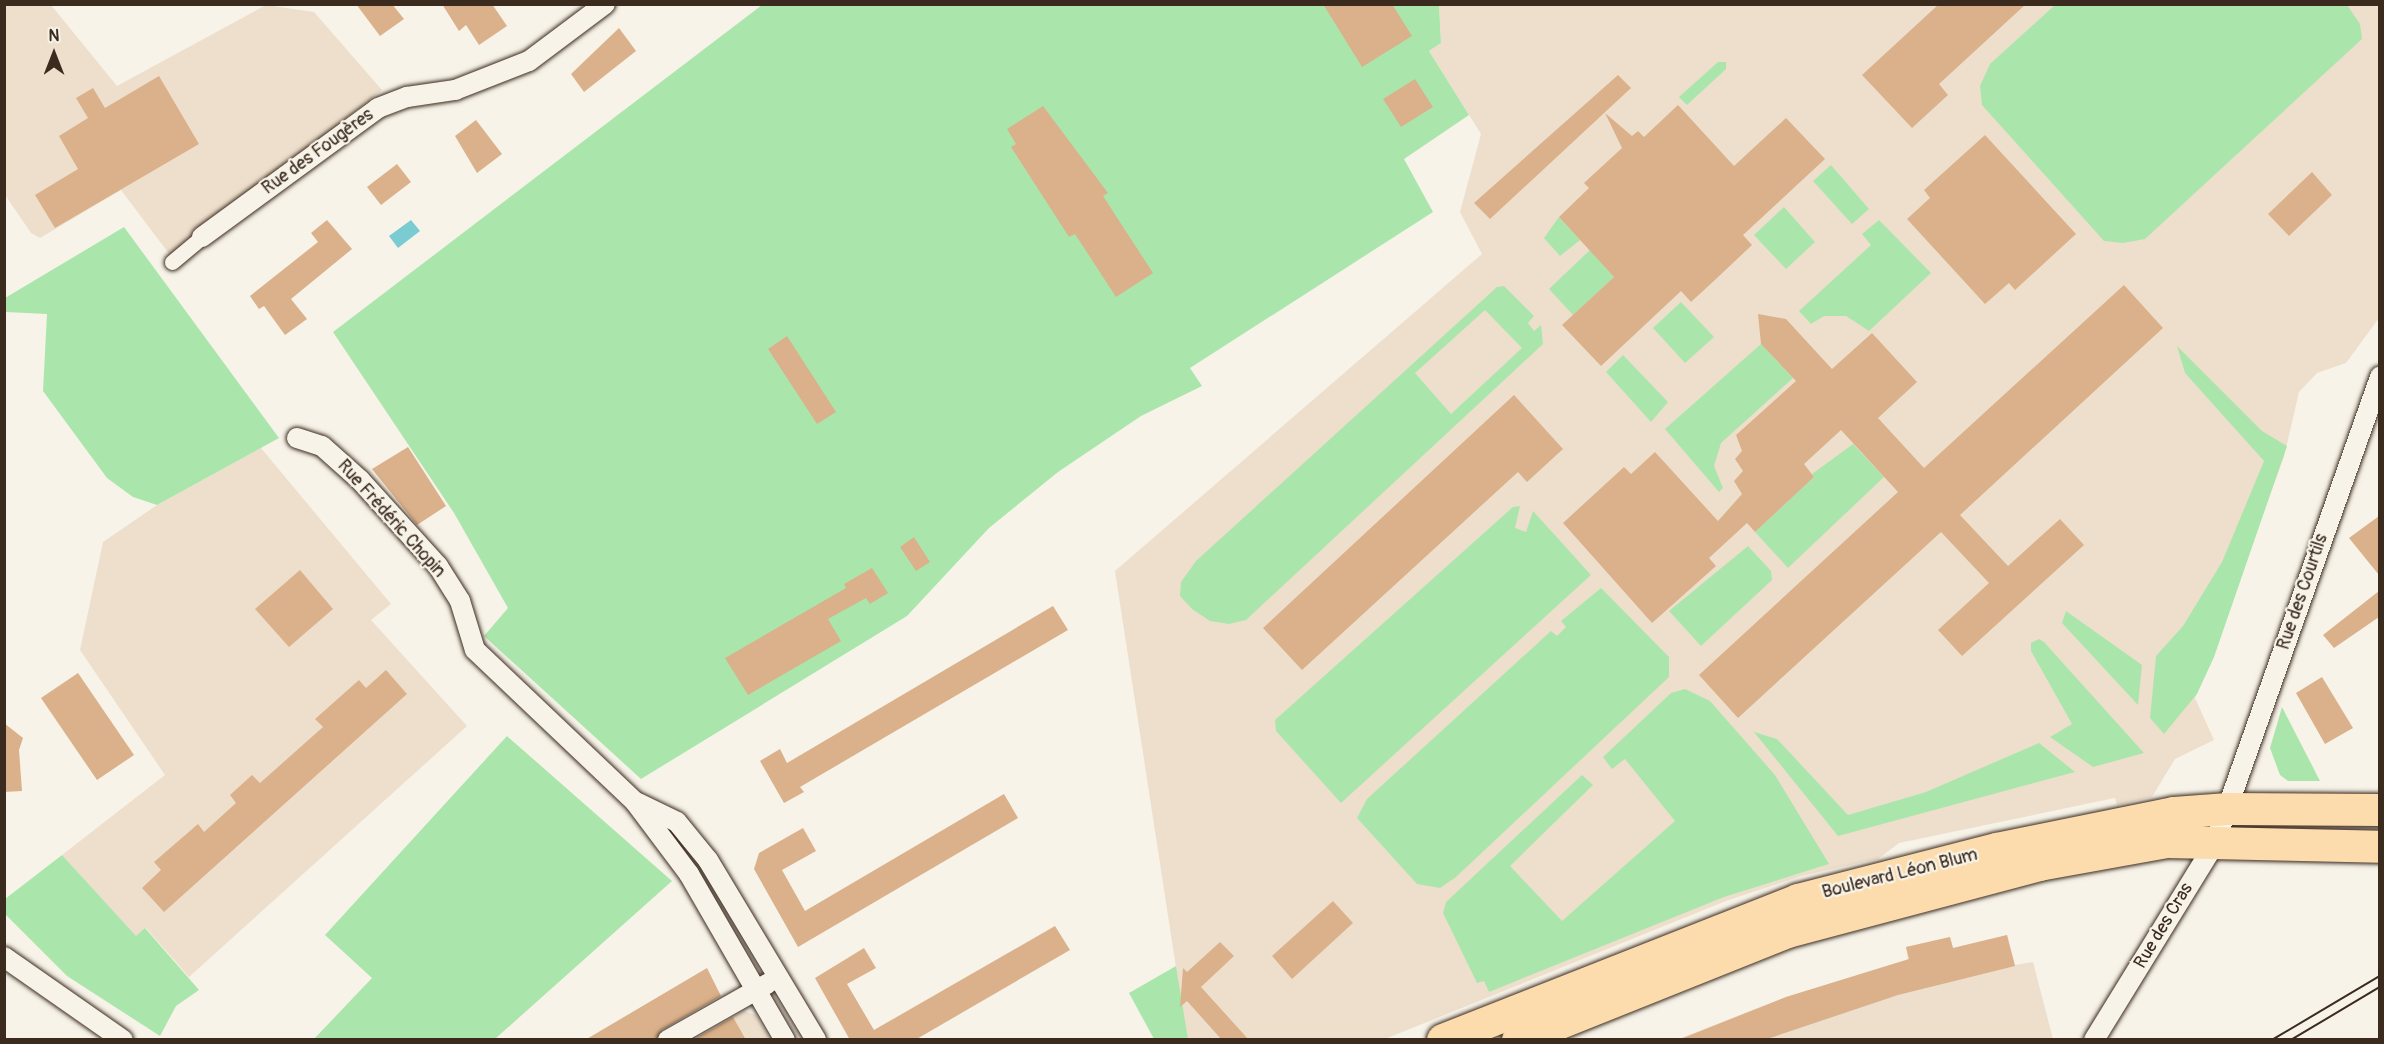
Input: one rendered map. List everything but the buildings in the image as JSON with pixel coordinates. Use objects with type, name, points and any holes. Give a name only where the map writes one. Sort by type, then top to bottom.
[{"type":"main road","name":"Boulevard Léon Blum","points":[[1518,1040],[1788,932],[2039,865],[2222,827],[2379,810]]},
{"type":"main road","name":"Boulevard Léon Blum","points":[[1443,1040],[1798,900],[1997,849],[2174,813],[2222,827],[2379,847]]},
{"type":"main road","name":"Boulevard Léon Blum","points":[[2222,827],[2379,826]]},
{"type":"street","name":"Rue des Fougères","points":[[172,262],[202,237],[378,108],[407,97],[455,90],[530,61],[604,4]]},
{"type":"street","name":"Rue des Courtils","points":[[2222,827],[2379,376]]},
{"type":"street","name":"Rue Frédéric Chopin","points":[[297,438],[321,446],[360,480],[438,566],[463,608],[475,650],[635,802],[689,874],[785,1040]]},
{"type":"street","name":"Rue Frédéric Chopin","points":[[635,802],[677,822],[708,860],[816,1040]]},
{"type":"street","name":"Rue des Cras","points":[[2094,1040],[2222,827]]},
{"type":"street","points":[[689,874],[708,860]]},
{"type":"street","points":[[4,957],[123,1040]]},
{"type":"street","points":[[669,1040],[780,977]]},
{"type":"shaded area","points":[[4,5],[51,5],[117,86],[266,5],[314,12],[382,90],[170,255],[121,190],[40,238],[31,233],[5,195]]},
{"type":"shaded area","points":[[1439,5],[2379,5],[2379,318],[2346,363],[2317,373],[2299,392],[2284,457],[2195,698],[2214,740],[2175,759],[2152,797],[2117,805],[2115,798],[1899,843],[1878,859],[1801,876],[1726,901],[1385,1039],[1187,1039],[1115,571],[1482,254],[1460,212],[1481,134],[1429,51],[1441,43]]},
{"type":"shaded area","points":[[261,448],[391,604],[371,620],[467,726],[189,977],[146,928],[136,937],[62,855],[165,775],[80,650],[103,542],[157,505]]},
{"type":"shaded area","points":[[2007,935],[2015,965],[2033,962],[2053,1039],[1676,1040],[1786,997],[1908,960],[1906,947],[1950,937],[1953,948]]},
{"type":"shaded area","points":[[744,1011],[756,1015],[770,1039],[692,1040]]},
{"type":"green space","points":[[762,5],[1439,5],[1441,43],[1429,51],[1469,115],[1404,159],[1433,212],[1190,368],[1202,386],[1141,416],[1058,472],[989,528],[907,616],[641,779],[484,636],[508,608],[454,513],[333,332]]},
{"type":"green space","points":[[2055,5],[2347,5],[2360,24],[2362,39],[2145,239],[2123,243],[2104,241],[1982,105],[1980,86],[1990,64]]},
{"type":"green space","points":[[1718,62],[1726,62],[1726,69],[1687,105],[1679,97]]},
{"type":"green space","points":[[1831,165],[1869,209],[1852,224],[1813,181]]},
{"type":"green space","points":[[1784,207],[1815,242],[1786,269],[1754,235]]},
{"type":"green space","points":[[1559,217],[1580,240],[1560,256],[1544,238]]},
{"type":"green space","points":[[1879,220],[1931,273],[1869,331],[1846,316],[1824,316],[1811,324],[1799,311],[1871,245],[1862,234]]},
{"type":"green space","points":[[124,227],[279,438],[157,505],[133,497],[107,478],[43,391],[47,314],[5,312],[5,298]]},
{"type":"green space","points":[[1590,250],[1614,277],[1573,315],[1549,289]]},
{"type":"green space","points":[[1504,286],[1534,316],[1528,323],[1534,331],[1541,325],[1543,344],[1246,620],[1229,624],[1210,621],[1192,609],[1180,596],[1181,582],[1196,561],[1497,287]],"holes":[[[1485,310],[1522,348],[1451,414],[1415,373]]]},
{"type":"green space","points":[[1681,302],[1714,337],[1685,363],[1653,328]]},
{"type":"green space","points":[[1761,344],[1793,378],[1721,443],[1714,466],[1723,488],[1719,492],[1665,429]]},
{"type":"green space","points":[[2177,346],[2262,431],[2287,446],[2214,657],[2197,694],[2164,734],[2150,718],[2156,656],[2183,626],[2222,562],[2264,461],[2185,373]]},
{"type":"green space","points":[[1623,355],[1668,402],[1651,422],[1606,372]]},
{"type":"green space","points":[[1853,444],[1884,477],[1788,568],[1755,532],[1814,477],[1812,474]]},
{"type":"green space","points":[[1520,506],[1515,528],[1526,532],[1533,511],[1591,575],[1341,803],[1276,731],[1275,720],[1513,507]]},
{"type":"green space","points":[[1748,546],[1771,571],[1772,580],[1701,646],[1669,611]]},
{"type":"green space","points":[[1601,588],[1669,657],[1669,677],[1456,877],[1440,888],[1417,884],[1357,818],[1367,799],[1551,631],[1557,636],[1566,627],[1561,621]]},
{"type":"green space","points":[[2066,611],[2142,665],[2138,705],[2062,623]]},
{"type":"green space","points":[[2039,639],[2144,753],[2093,767],[2050,737],[2072,724],[2031,651],[2031,643]]},
{"type":"green space","points":[[1685,689],[1710,701],[1775,775],[1829,864],[1724,897],[1489,992],[1484,981],[1477,983],[1443,913],[1446,902],[1582,775],[1593,785],[1510,866],[1562,921],[1675,821],[1625,759],[1612,769],[1603,757],[1671,693]]},
{"type":"green space","points":[[2282,707],[2320,781],[2288,781],[2280,775],[2270,748]]},
{"type":"green space","points":[[1754,732],[1777,739],[1848,815],[1926,792],[2039,743],[2075,772],[1838,836]]},
{"type":"green space","points":[[507,736],[672,881],[495,1039],[314,1039],[372,978],[325,935]]},
{"type":"green space","points":[[62,855],[136,936],[145,928],[199,990],[176,1006],[160,1036],[67,976],[5,914],[5,899]]},
{"type":"green space","points":[[1176,966],[1188,1039],[1154,1039],[1129,993]]},
{"type":"water","points":[[411,220],[420,231],[398,248],[389,236]]},
{"type":"tram line","points":[[2272,1040],[2380,976]]},
{"type":"tram line","points":[[2291,1040],[2380,987]]}]
